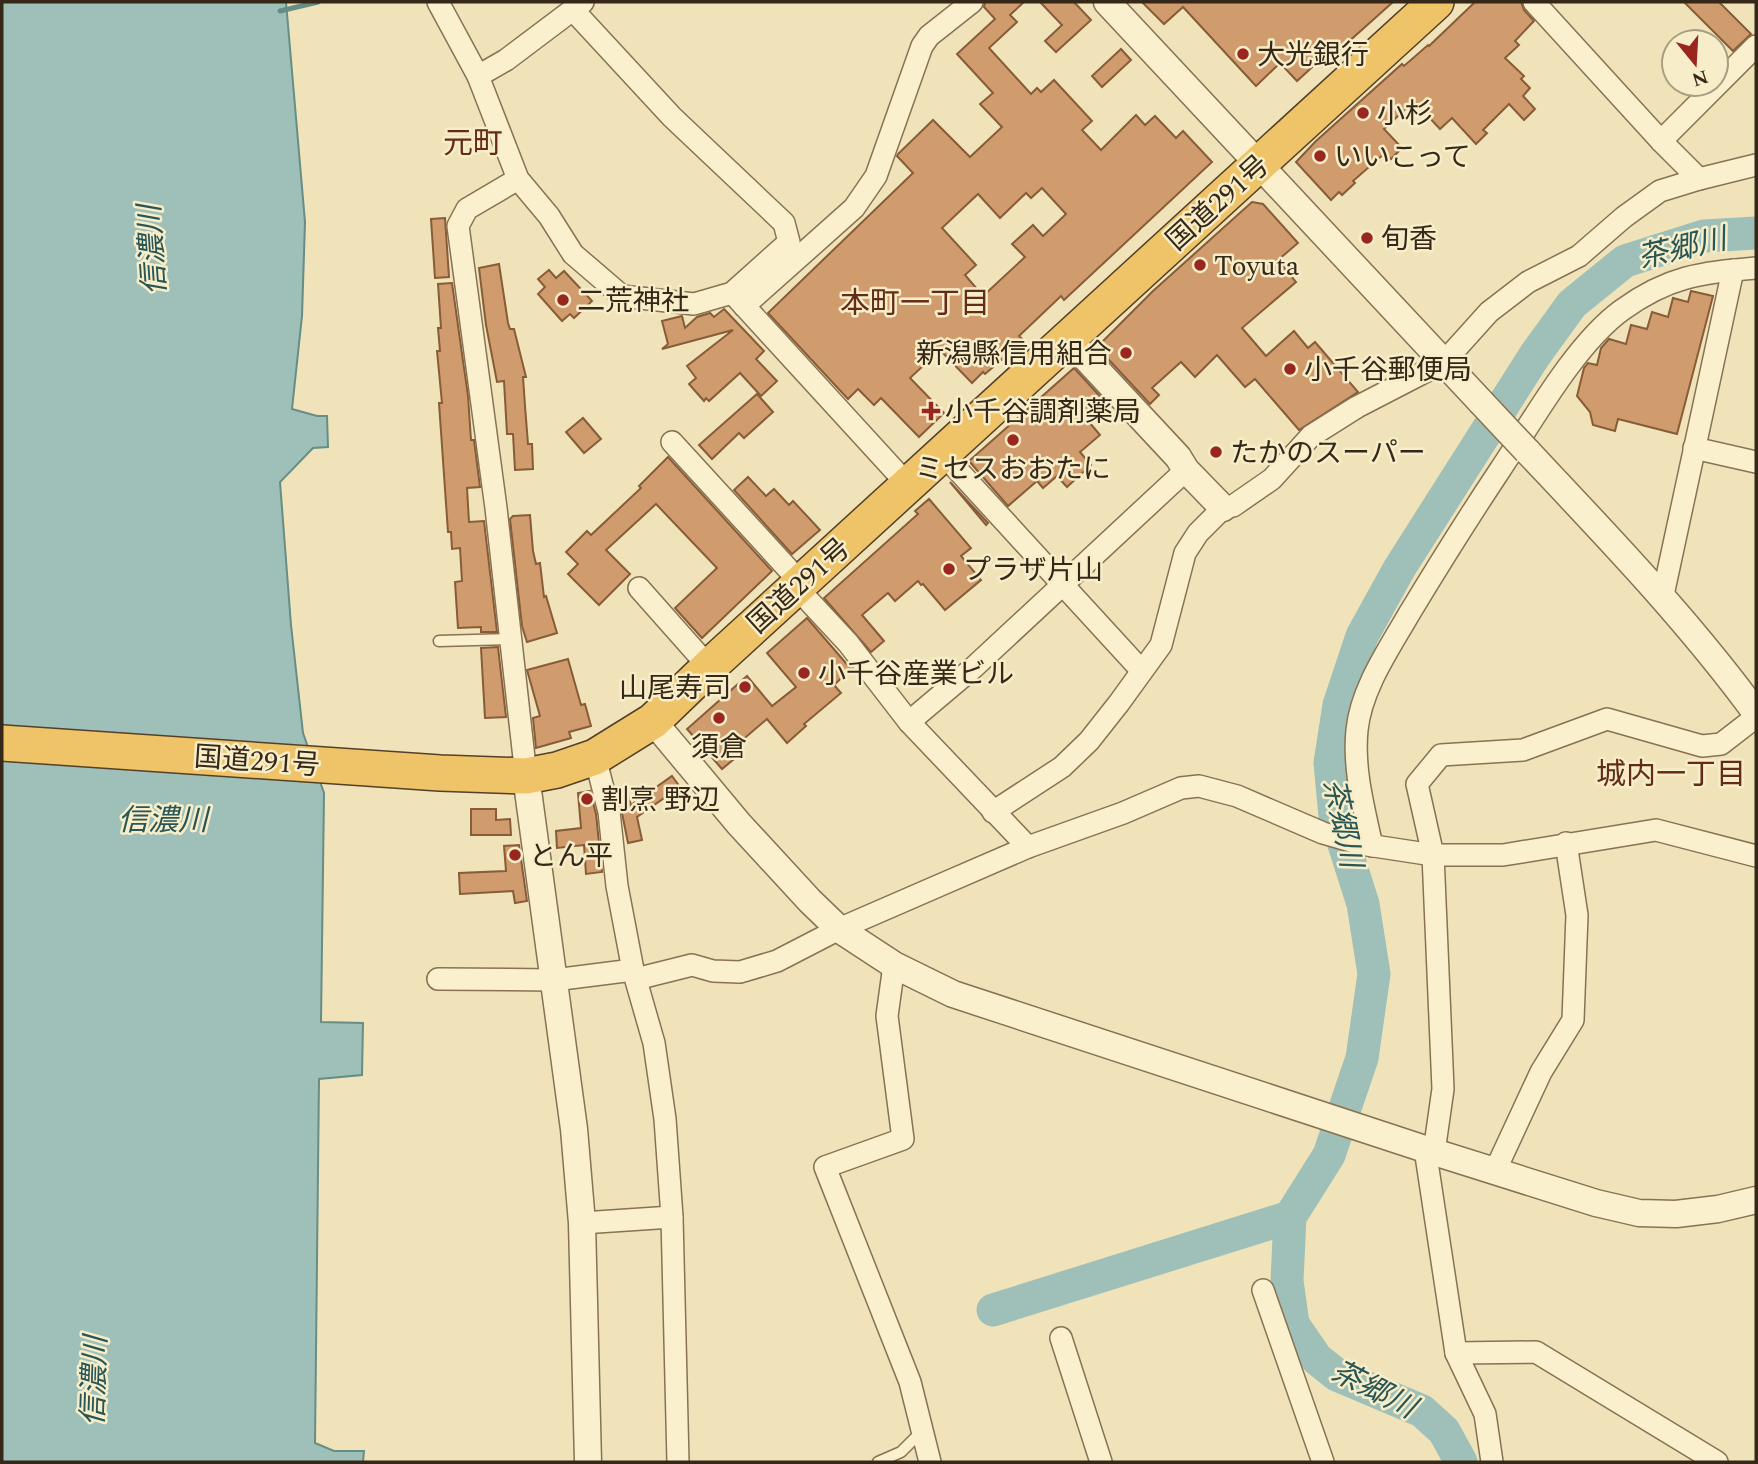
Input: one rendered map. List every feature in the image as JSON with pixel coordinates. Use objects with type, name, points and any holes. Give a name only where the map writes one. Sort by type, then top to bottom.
[{"type":"highway","name":"国道291号","points":[[2,743],[440,773],[526,776],[557,770],[595,757],[653,720],[1436,2]]},
{"type":"street","points":[[438,2],[478,76],[518,178],[549,216],[573,254],[622,296],[694,304],[738,300],[854,208],[876,176],[922,46],[929,36],[972,2]]},
{"type":"street","points":[[1107,2],[1662,595],[1714,655],[1756,715],[1721,744],[1702,746],[1607,719],[1523,750],[1441,755],[1417,785],[1433,855],[1443,1088],[1430,1151],[1456,1353],[1485,1414],[1492,1462]]},
{"type":"street","points":[[1534,2],[1661,141],[1699,178]]},
{"type":"street","points":[[478,76],[506,60],[578,6],[672,117],[784,223],[789,242],[738,300]]},
{"type":"street","points":[[1661,141],[1756,46]]},
{"type":"street","points":[[993,812],[1062,767],[1089,741],[1161,645],[1185,553],[1198,533],[1223,508],[1233,506],[1272,479],[1311,436],[1357,407],[1444,362],[1489,312],[1528,282],[1579,256],[1623,217],[1660,191],[1699,178],[1756,166]]},
{"type":"street","points":[[518,178],[467,209],[458,226],[496,508],[526,776],[574,1129],[582,1223],[588,1462]]},
{"type":"street","points":[[1366,845],[1357,731],[1362,708],[1384,658],[1451,544],[1555,387],[1597,331],[1622,310],[1680,278],[1756,268]]},
{"type":"street","points":[[1662,595],[1733,270]]},
{"type":"street","points":[[738,300],[908,485]]},
{"type":"street","points":[[1067,338],[1223,508]]},
{"type":"street","points":[[672,442],[848,643],[909,722],[1028,848]]},
{"type":"street","points":[[1694,448],[1756,462]]},
{"type":"street","points":[[942,453],[1141,670]]},
{"type":"street","points":[[909,722],[972,668],[1186,470]]},
{"type":"street","points":[[639,588],[709,667]]},
{"type":"street","points":[[653,720],[739,824],[839,929],[894,965],[953,994],[1595,1203],[1639,1213],[1676,1214],[1718,1209],[1756,1200]]},
{"type":"street","points":[[595,757],[609,812],[617,887],[635,974],[654,1043],[663,1107],[672,1217],[678,1462]]},
{"type":"street","points":[[438,979],[554,980],[635,974],[692,965],[713,971],[740,972],[776,961],[839,929],[1028,848],[1181,788],[1199,786],[1237,796],[1323,833],[1366,845],[1433,855],[1503,855],[1656,830],[1756,856]]},
{"type":"street","points":[[1495,1171],[1541,1072],[1573,1020],[1577,915],[1566,843]]},
{"type":"street","points":[[894,965],[887,1016],[903,1139],[825,1167],[910,1382],[930,1462]]},
{"type":"street","points":[[582,1223],[672,1217]]},
{"type":"street","points":[[1263,1290],[1323,1462]]},
{"type":"street","points":[[1060,1338],[1101,1462]]},
{"type":"street","points":[[1456,1353],[1536,1352],[1717,1462]]},
{"type":"lane","points":[[439,641],[510,639]]},
{"type":"lane","points":[[878,1462],[901,1452],[922,1431]]},
{"type":"water","name":"信濃川","points":[[2,2],[286,2],[305,222],[302,316],[292,409],[327,416],[328,447],[313,448],[280,482],[303,733],[324,793],[321,1022],[363,1023],[362,1075],[319,1079],[315,1443],[334,1451],[364,1451],[363,1462],[2,1462]]},
{"type":"building","points":[[985,2],[1024,2],[1010,15],[1017,22],[989,48],[1031,94],[1037,88],[1041,92],[1054,80],[1092,121],[1082,130],[1101,150],[1136,115],[1145,125],[1155,116],[1176,138],[1183,131],[1212,162],[1064,300],[1061,296],[1019,336],[1024,341],[985,374],[983,372],[972,383],[940,350],[910,378],[944,413],[919,437],[881,398],[874,405],[858,389],[848,399],[768,313],[913,173],[897,156],[933,120],[970,157],[1002,127],[980,104],[993,93],[957,54],[995,19],[984,7]],"holes":[[[1042,188],[1066,214],[1043,236],[1033,225],[1012,244],[1025,257],[983,296],[965,275],[976,265],[942,228],[978,194],[1000,218],[1026,193],[1031,198]]]},
{"type":"building","points":[[1040,2],[1074,2],[1091,20],[1056,52],[1045,41],[1062,25]]},
{"type":"building","points":[[1142,2],[1393,2],[1337,52],[1333,48],[1297,81],[1280,63],[1256,86],[1183,7],[1164,24]]},
{"type":"building","points":[[1475,2],[1521,2],[1534,21],[1515,41],[1519,45],[1505,58],[1524,76],[1521,79],[1530,88],[1523,96],[1535,109],[1524,120],[1509,104],[1483,130],[1487,133],[1476,144],[1452,118],[1440,129],[1414,101],[1384,129],[1402,148],[1391,159],[1385,153],[1353,181],[1355,183],[1342,195],[1339,192],[1331,200],[1296,162],[1402,64],[1404,66],[1429,46]]},
{"type":"building","points":[[1684,2],[1719,2],[1751,34],[1733,51],[1730,48],[1730,28],[1710,28]]},
{"type":"building","points":[[1121,49],[1131,60],[1102,87],[1092,76]]},
{"type":"building","points":[[1252,202],[1263,204],[1298,243],[1278,260],[1296,282],[1242,328],[1266,356],[1294,331],[1308,348],[1315,342],[1358,392],[1299,430],[1255,379],[1245,387],[1217,355],[1195,377],[1181,362],[1152,388],[1159,395],[1150,404],[1097,347],[1153,291]]},
{"type":"building","points":[[445,218],[449,277],[435,278],[431,219]]},
{"type":"building","points":[[499,264],[508,323],[510,329],[514,329],[526,377],[523,377],[525,406],[528,444],[532,444],[533,469],[515,470],[513,434],[507,434],[504,381],[497,382],[486,325],[479,268]]},
{"type":"building","points":[[549,270],[556,278],[564,271],[592,301],[574,318],[570,314],[562,321],[538,294],[545,287],[538,279]]},
{"type":"building","points":[[452,283],[468,396],[471,440],[474,440],[480,487],[467,488],[469,522],[484,521],[497,632],[481,632],[481,627],[458,628],[455,582],[462,581],[460,548],[452,549],[451,532],[448,532],[437,351],[440,351],[438,328],[441,328],[438,284]]},
{"type":"building","points":[[1691,291],[1713,296],[1677,434],[1618,419],[1615,431],[1593,425],[1590,412],[1577,396],[1584,368],[1588,363],[1597,365],[1601,348],[1609,339],[1626,344],[1631,325],[1647,329],[1652,312],[1668,317],[1673,298],[1688,302]]},
{"type":"building","points":[[724,309],[764,351],[756,359],[777,381],[761,396],[740,373],[709,401],[706,398],[704,401],[689,384],[696,378],[687,366],[733,330],[662,349],[668,344],[662,321],[682,316],[685,328],[697,317],[710,313],[714,317]]},
{"type":"building","points":[[1074,368],[1108,405],[1089,422],[1100,435],[1080,452],[1091,465],[1067,487],[1057,476],[1043,488],[1037,481],[1008,506],[969,461]]},
{"type":"building","points":[[757,394],[773,412],[744,438],[739,433],[712,459],[699,445]]},
{"type":"building","points":[[583,418],[601,439],[584,453],[566,432]]},
{"type":"building","points":[[668,457],[772,571],[702,638],[675,608],[717,568],[656,504],[606,550],[630,574],[599,605],[568,574],[578,564],[566,552],[587,531],[591,535],[641,488],[639,486]]},
{"type":"building","points":[[748,477],[766,496],[774,489],[789,505],[793,501],[820,530],[792,554],[734,490]]},
{"type":"building","points":[[950,482],[988,523],[986,525]]},
{"type":"building","points":[[929,499],[971,548],[961,556],[981,580],[945,610],[918,581],[895,601],[888,593],[862,615],[884,641],[871,652],[824,598],[918,514],[915,511]]},
{"type":"building","points":[[530,515],[533,551],[536,564],[540,563],[544,597],[546,596],[557,633],[527,642],[522,626],[510,519],[513,516]]},
{"type":"building","points":[[807,618],[851,669],[834,685],[841,693],[804,724],[806,726],[787,743],[767,719],[733,748],[739,755],[722,769],[687,729],[747,676],[772,706],[796,687],[767,653]]},
{"type":"building","points":[[498,647],[506,717],[485,718],[481,648]]},
{"type":"building","points":[[568,659],[581,705],[585,704],[591,726],[569,732],[571,738],[536,748],[533,718],[540,716],[527,670]]},
{"type":"building","points":[[672,776],[680,787],[637,817],[642,840],[628,843],[617,788],[620,788],[622,797],[628,795],[631,805]]},
{"type":"building","points":[[590,791],[596,814],[602,872],[586,874],[584,845],[557,848],[556,831],[581,828],[578,793]]},
{"type":"building","points":[[471,809],[496,809],[496,820],[510,819],[511,835],[471,835]]},
{"type":"building","points":[[519,845],[527,901],[515,903],[513,891],[460,894],[459,873],[506,871],[504,846]]},
{"type":"waterway","points":[[280,11],[318,2]]},
{"type":"waterway","name":"茶郷川","points":[[1461,1462],[1444,1431],[1422,1411],[1337,1375],[1317,1359],[1293,1324],[1287,1281],[1290,1217],[1329,1155],[1362,1058],[1374,974],[1363,904],[1335,816],[1330,763],[1339,705],[1362,636],[1399,569],[1535,355],[1572,304],[1625,261],[1704,236],[1756,233]]},
{"type":"waterway","points":[[993,1310],[1290,1217]]},
{"type":"place","name":"大光銀行","points":[[1243,54]]},
{"type":"place","name":"小杉","points":[[1363,113]]},
{"type":"place","name":"いいこって","points":[[1320,156]]},
{"type":"place","name":"旬香","points":[[1367,238]]},
{"type":"place","name":"Toyuta","points":[[1200,265]]},
{"type":"place","name":"二荒神社","points":[[563,300]]},
{"type":"place","name":"新潟縣信用組合","points":[[1126,353]]},
{"type":"place","name":"小千谷郵便局","points":[[1290,369]]},
{"type":"place","name":"小千谷調剤薬局","points":[[931,411]]},
{"type":"place","name":"ミセスおおたに","points":[[1013,440]]},
{"type":"place","name":"たかのスーパー","points":[[1216,452]]},
{"type":"place","name":"プラザ片山","points":[[949,569]]},
{"type":"place","name":"小千谷産業ビル","points":[[804,673]]},
{"type":"place","name":"山尾寿司","points":[[745,687]]},
{"type":"place","name":"須倉","points":[[719,718]]},
{"type":"place","name":"割烹 野辺","points":[[587,799]]},
{"type":"place","name":"とん平","points":[[515,855]]},
{"type":"district","name":"元町","points":[[473,143]]},
{"type":"district","name":"本町一丁目","points":[[915,303]]},
{"type":"district","name":"城内一丁目","points":[[1671,774]]}]
